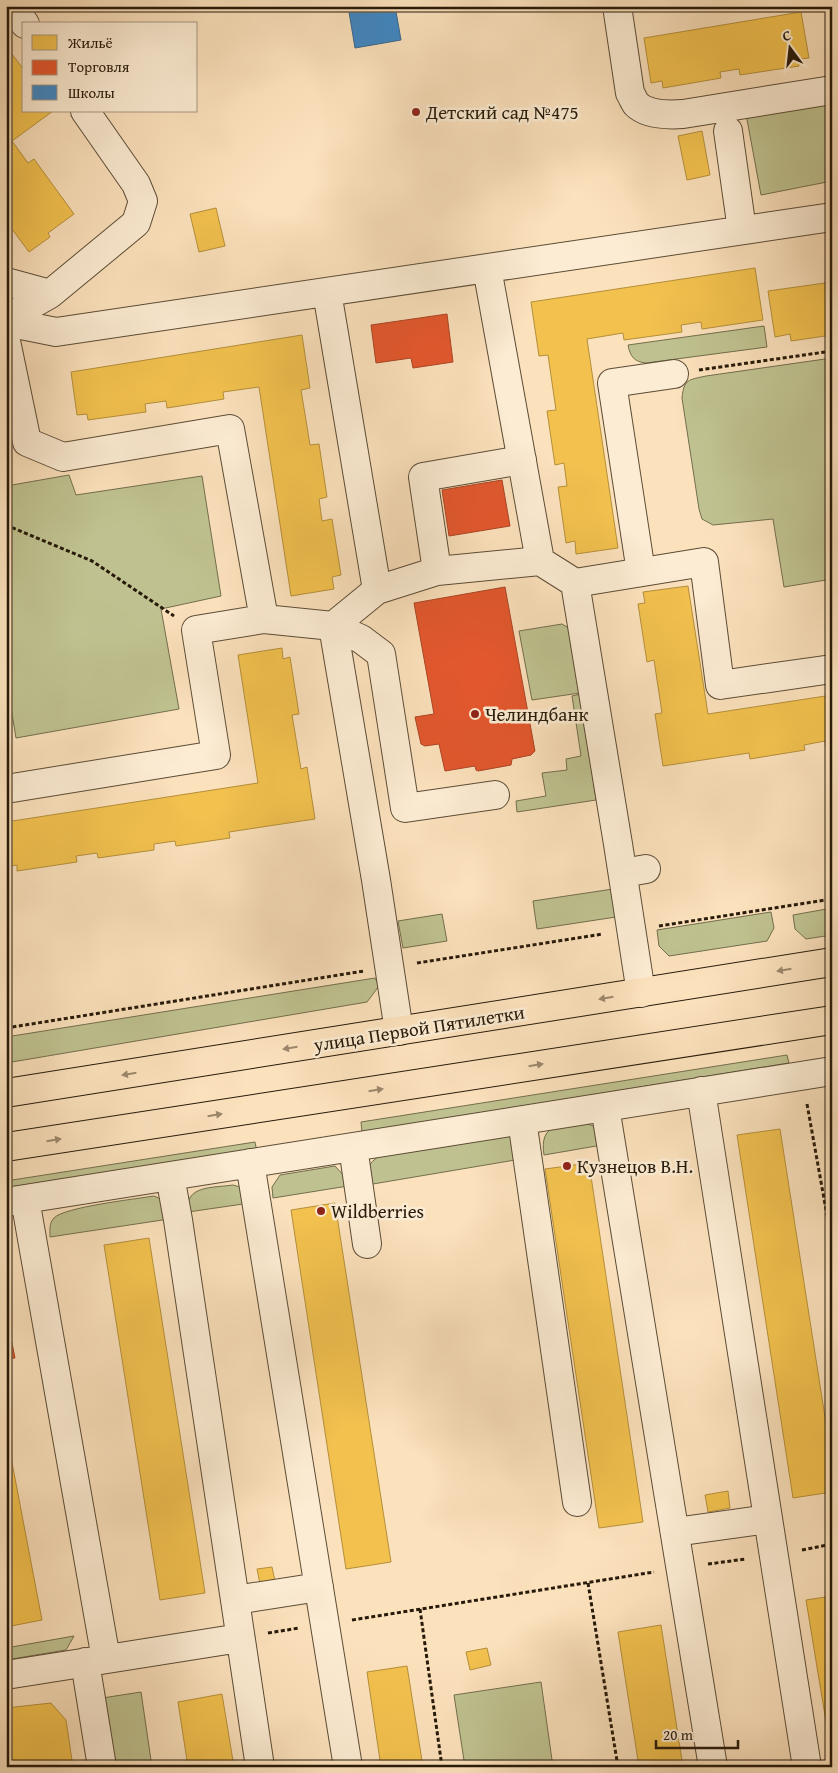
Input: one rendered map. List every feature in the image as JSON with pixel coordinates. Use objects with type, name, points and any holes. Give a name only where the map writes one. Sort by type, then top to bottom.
[{"type":"main road","name":"улица Первой Пятилетки","points":[[6,1094],[832,962]]},
{"type":"main road","points":[[6,1147],[832,1020]]},
{"type":"lane","points":[[12,6],[24,22]]},
{"type":"lane","points":[[617,6],[630,93],[637,105],[648,110],[667,115],[683,114],[832,90]]},
{"type":"lane","points":[[6,321],[50,294],[136,223],[143,200],[136,184],[86,112]]},
{"type":"lane","points":[[728,131],[742,230]]},
{"type":"lane","points":[[6,321],[56,332],[832,217]]},
{"type":"lane","points":[[487,268],[540,561]]},
{"type":"lane","points":[[6,282],[50,294]]},
{"type":"lane","points":[[326,292],[377,590]]},
{"type":"lane","points":[[6,342],[27,442],[63,457],[230,429],[264,619]]},
{"type":"lane","points":[[642,572],[612,383],[674,374]]},
{"type":"lane","points":[[437,571],[423,477],[522,460]]},
{"type":"lane","points":[[333,626],[377,590],[437,571],[540,561],[575,583],[704,562],[720,685],[832,670]]},
{"type":"lane","points":[[575,583],[634,871],[641,993]]},
{"type":"lane","points":[[6,789],[216,755],[196,630],[264,619],[333,626],[361,638],[381,654],[405,808],[495,795]]},
{"type":"lane","points":[[333,626],[372,924],[399,1031]]},
{"type":"lane","points":[[102,1767],[95,1661],[16,1200],[832,1071]]},
{"type":"lane","points":[[701,1091],[807,1767]]},
{"type":"lane","points":[[605,1107],[713,1767]]},
{"type":"lane","points":[[522,1120],[577,1502]]},
{"type":"lane","points":[[353,1147],[367,1244]]},
{"type":"lane","points":[[250,1163],[348,1767]]},
{"type":"lane","points":[[170,1176],[260,1767]]},
{"type":"lane","points":[[675,1532],[768,1519]]},
{"type":"lane","points":[[235,1600],[319,1587]]},
{"type":"lane","points":[[6,1675],[240,1638]]},
{"type":"path","points":[[674,374],[832,351]]},
{"type":"path","points":[[6,525],[92,561],[196,630]]},
{"type":"path","points":[[803,1075],[832,1243]]},
{"type":"path","points":[[240,1638],[588,1582],[774,1555],[832,1544]]},
{"type":"path","points":[[588,1582],[618,1767]]},
{"type":"path","points":[[420,1609],[442,1767]]},
{"type":"green space","points":[[832,99],[832,181],[761,195],[746,114]]},
{"type":"green space","points":[[764,326],[767,347],[646,363],[633,358],[628,345]]},
{"type":"green space","points":[[832,358],[832,579],[784,587],[773,519],[713,525],[702,519],[682,398],[684,387],[688,381],[700,377]]},
{"type":"green space","points":[[69,475],[76,495],[202,476],[221,596],[161,609],[179,709],[16,738],[6,677],[6,491],[12,485]]},
{"type":"green space","points":[[562,624],[572,630],[580,693],[532,700],[519,631]]},
{"type":"green space","points":[[581,694],[596,800],[517,812],[516,801],[546,796],[542,773],[567,770],[566,759],[581,756],[572,696]]},
{"type":"green space","points":[[613,889],[616,917],[537,929],[533,901]]},
{"type":"green space","points":[[832,908],[832,935],[806,939],[795,929],[793,915]]},
{"type":"green space","points":[[771,912],[774,928],[767,941],[669,956],[659,946],[657,930]]},
{"type":"green space","points":[[442,914],[447,941],[403,948],[398,921]]},
{"type":"green space","points":[[375,978],[379,986],[367,1002],[6,1063],[6,1037]]},
{"type":"green space","points":[[787,1055],[789,1063],[362,1132],[361,1122]]},
{"type":"green space","points":[[584,1122],[595,1127],[602,1145],[544,1155],[543,1145],[548,1132],[559,1126]]},
{"type":"green space","points":[[509,1136],[518,1144],[521,1159],[367,1185],[371,1163],[390,1151]]},
{"type":"green space","points":[[255,1142],[257,1152],[6,1192],[6,1181]]},
{"type":"green space","points":[[335,1166],[346,1178],[348,1186],[273,1198],[272,1187],[280,1175]]},
{"type":"green space","points":[[233,1185],[240,1187],[250,1203],[188,1212],[188,1203],[195,1192]]},
{"type":"green space","points":[[154,1196],[163,1200],[169,1219],[50,1237],[51,1222],[60,1214],[85,1207]]},
{"type":"green space","points":[[74,1636],[66,1650],[6,1660],[6,1648]]},
{"type":"green space","points":[[541,1682],[553,1767],[465,1767],[454,1695]]},
{"type":"green space","points":[[141,1692],[152,1767],[106,1767],[96,1699]]},
{"type":"building: Жильё","points":[[801,12],[809,58],[798,59],[799,66],[740,75],[739,69],[720,72],[721,78],[663,88],[662,81],[651,83],[644,38]]},
{"type":"building: Жильё","points":[[6,46],[22,67],[22,112],[52,112],[12,141],[28,163],[34,159],[74,214],[48,233],[50,237],[29,252],[6,221]]},
{"type":"building: Жильё","points":[[702,131],[710,175],[687,180],[678,136]]},
{"type":"building: Жильё","points":[[216,208],[225,246],[199,252],[190,214]]},
{"type":"building: Жильё","points":[[755,268],[763,320],[702,329],[701,322],[681,325],[682,332],[624,340],[623,333],[587,339],[618,548],[576,554],[575,541],[566,543],[558,487],[567,486],[564,463],[555,465],[547,411],[556,410],[548,355],[539,356],[531,302]]},
{"type":"building: Жильё","points":[[832,282],[832,335],[791,341],[790,334],[775,337],[768,291]]},
{"type":"building: Жильё","points":[[302,335],[310,388],[301,390],[310,445],[319,444],[327,497],[319,499],[322,521],[332,519],[341,575],[332,577],[334,589],[291,596],[259,387],[223,392],[224,399],[167,408],[166,401],[145,404],[146,412],[88,420],[87,414],[77,415],[71,372]]},
{"type":"building: Жильё","points":[[688,586],[708,714],[832,695],[832,746],[826,747],[825,741],[804,745],[805,750],[750,759],[749,753],[663,766],[655,714],[662,713],[654,660],[647,662],[638,604],[645,603],[643,592]]},
{"type":"building: Жильё","points":[[282,648],[283,659],[290,657],[299,714],[292,715],[301,769],[307,767],[315,819],[229,832],[230,838],[176,846],[175,841],[154,844],[154,850],[98,858],[97,853],[76,856],[77,862],[17,871],[17,865],[6,867],[6,822],[258,783],[238,655]]},
{"type":"building: Жильё","points":[[780,1129],[832,1462],[832,1492],[793,1498],[737,1135]]},
{"type":"building: Жильё","points":[[589,1163],[643,1522],[599,1528],[545,1169]]},
{"type":"building: Жильё","points":[[335,1203],[391,1562],[346,1569],[291,1210]]},
{"type":"building: Жильё","points":[[149,1238],[205,1593],[160,1600],[104,1245]]},
{"type":"building: Жильё","points":[[6,1431],[42,1620],[6,1627]]},
{"type":"building: Жильё","points":[[728,1491],[730,1508],[708,1512],[705,1495]]},
{"type":"building: Жильё","points":[[272,1567],[275,1581],[260,1584],[257,1569]]},
{"type":"building: Жильё","points":[[832,1596],[832,1758],[806,1600]]},
{"type":"building: Жильё","points":[[661,1625],[683,1767],[639,1767],[618,1632]]},
{"type":"building: Жильё","points":[[487,1648],[491,1665],[470,1670],[466,1652]]},
{"type":"building: Жильё","points":[[407,1666],[423,1767],[381,1767],[367,1672]]},
{"type":"building: Жильё","points":[[222,1694],[234,1767],[188,1767],[178,1702]]},
{"type":"building: Жильё","points":[[51,1703],[66,1720],[73,1767],[23,1767],[23,1762],[6,1765],[6,1708]]},
{"type":"building: Торговля","points":[[447,314],[453,362],[413,368],[411,358],[376,363],[371,325]]},
{"type":"building: Торговля","points":[[502,480],[510,526],[449,536],[442,490]]},
{"type":"building: Торговля","points":[[505,587],[535,751],[531,755],[512,759],[511,765],[478,771],[475,766],[445,771],[439,744],[425,746],[421,744],[415,717],[434,714],[414,603]]},
{"type":"building: Торговля","points":[[6,1313],[15,1358],[6,1359]]},
{"type":"building: Школы","points":[[348,6],[395,6],[401,40],[355,48]]},
{"type":"place","name":"Детский сад №475","points":[[416,112]]},
{"type":"place","name":"Челиндбанк","points":[[475,714]]},
{"type":"place","name":"Кузнецов В.Н.","points":[[567,1166]]},
{"type":"place","name":"Wildberries","points":[[321,1211]]}]
